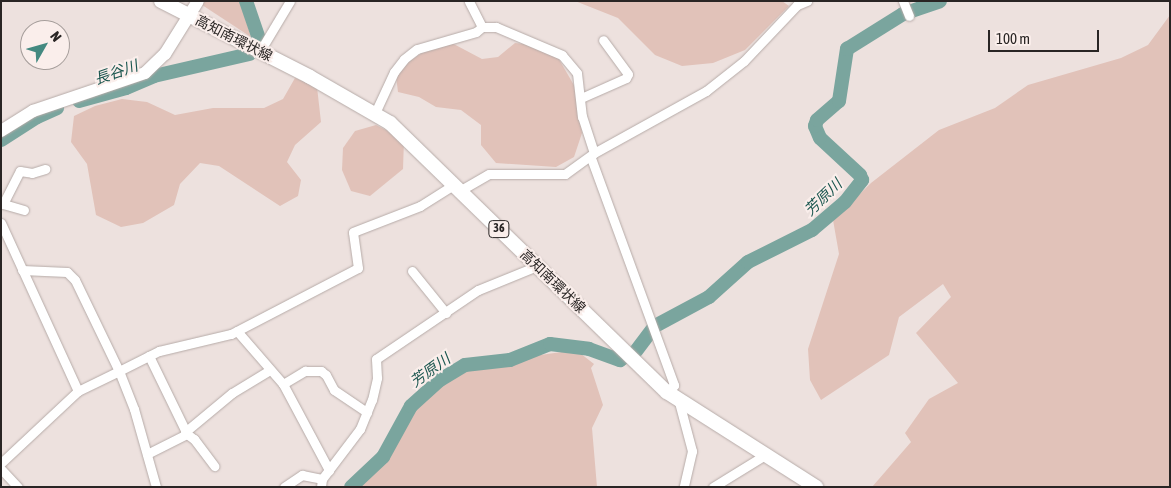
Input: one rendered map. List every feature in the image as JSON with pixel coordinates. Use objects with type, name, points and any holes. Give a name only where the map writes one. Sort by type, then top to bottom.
[{"type":"main road","name":"高知南環状線","points":[[161,1],[260,51],[375,113],[410,140],[667,392],[679,402],[816,487]]},
{"type":"street","points":[[1,131],[33,111],[145,74],[165,54],[198,1]]},
{"type":"street","points":[[260,51],[290,1]]},
{"type":"street","points":[[469,1],[482,27]]},
{"type":"street","points":[[1,463],[78,391],[148,356],[174,346],[238,330],[358,268],[353,232],[420,206],[489,174],[557,176],[706,91],[744,61],[797,5],[807,1]]},
{"type":"street","points":[[375,113],[394,72],[404,59],[417,49],[476,32],[482,27],[496,27],[562,55],[577,73],[582,117],[592,155],[674,385],[667,392]]},
{"type":"street","points":[[581,98],[626,78],[628,74],[603,40]]},
{"type":"street","points":[[24,210],[2,206],[20,170],[32,173],[45,169]]},
{"type":"street","points":[[1,223],[78,391]]},
{"type":"street","points":[[284,487],[302,475],[321,483],[329,470],[350,446],[367,412],[377,378],[376,359],[478,290],[537,266]]},
{"type":"street","points":[[22,270],[67,272],[75,280],[119,371],[156,487]]},
{"type":"street","points":[[412,270],[446,313]]},
{"type":"street","points":[[238,330],[283,384],[329,470]]},
{"type":"street","points":[[148,356],[186,433],[194,439],[214,466]]},
{"type":"street","points":[[147,454],[186,433],[232,393],[270,370]]},
{"type":"street","points":[[283,384],[305,371],[321,371],[326,374],[334,390],[367,412]]},
{"type":"street","points":[[679,402],[692,451],[684,487]]},
{"type":"street","points":[[712,487],[765,455]]},
{"type":"street","points":[[1,469],[18,487]]},
{"type":"shaded area","points":[[196,1],[240,1],[251,37]]},
{"type":"shaded area","points":[[575,1],[782,1],[789,6],[745,50],[713,63],[682,66],[655,55],[618,18]]},
{"type":"shaded area","points":[[1170,15],[1170,487],[872,487],[911,442],[905,433],[929,399],[958,383],[916,333],[951,297],[943,284],[899,317],[889,355],[821,400],[810,380],[808,349],[839,254],[833,220],[871,183],[939,130],[995,108],[1028,85],[1121,58],[1148,45]]},
{"type":"shaded area","points":[[448,41],[482,59],[498,57],[515,43],[534,45],[556,54],[579,94],[582,133],[574,157],[556,167],[496,163],[481,145],[481,125],[461,110],[436,107],[419,97],[398,92],[396,76],[410,61],[426,50]]},
{"type":"shaded area","points":[[295,78],[317,87],[321,122],[295,145],[287,162],[301,180],[298,196],[280,206],[219,166],[200,163],[180,184],[174,205],[143,223],[121,227],[96,215],[87,164],[71,142],[74,116],[95,106],[122,99],[147,102],[175,115],[213,108],[264,108],[283,99]]},
{"type":"shaded area","points":[[376,125],[404,139],[403,169],[370,196],[351,191],[342,170],[343,148],[355,131]]},
{"type":"shaded area","points":[[576,350],[594,364],[591,368],[603,405],[592,428],[597,487],[351,487],[387,445],[395,424],[422,391],[447,375],[498,361]]},
{"type":"waterway","name":"長谷川","points":[[246,1],[259,39]]},
{"type":"waterway","name":"芳原川","points":[[636,351],[655,326],[709,297],[748,262],[812,230],[845,202],[862,180],[860,175],[820,138],[815,126],[817,120],[839,101],[847,49],[903,14],[940,1]]},
{"type":"waterway","name":"長谷川","points":[[79,101],[126,88],[154,76],[249,54]]},
{"type":"waterway","name":"長谷川","points":[[1,140],[37,117],[57,108]]},
{"type":"waterway","name":"芳原川","points":[[351,487],[383,457],[411,406],[440,380],[465,365],[510,360],[550,344],[589,349],[620,360],[626,356]]}]
